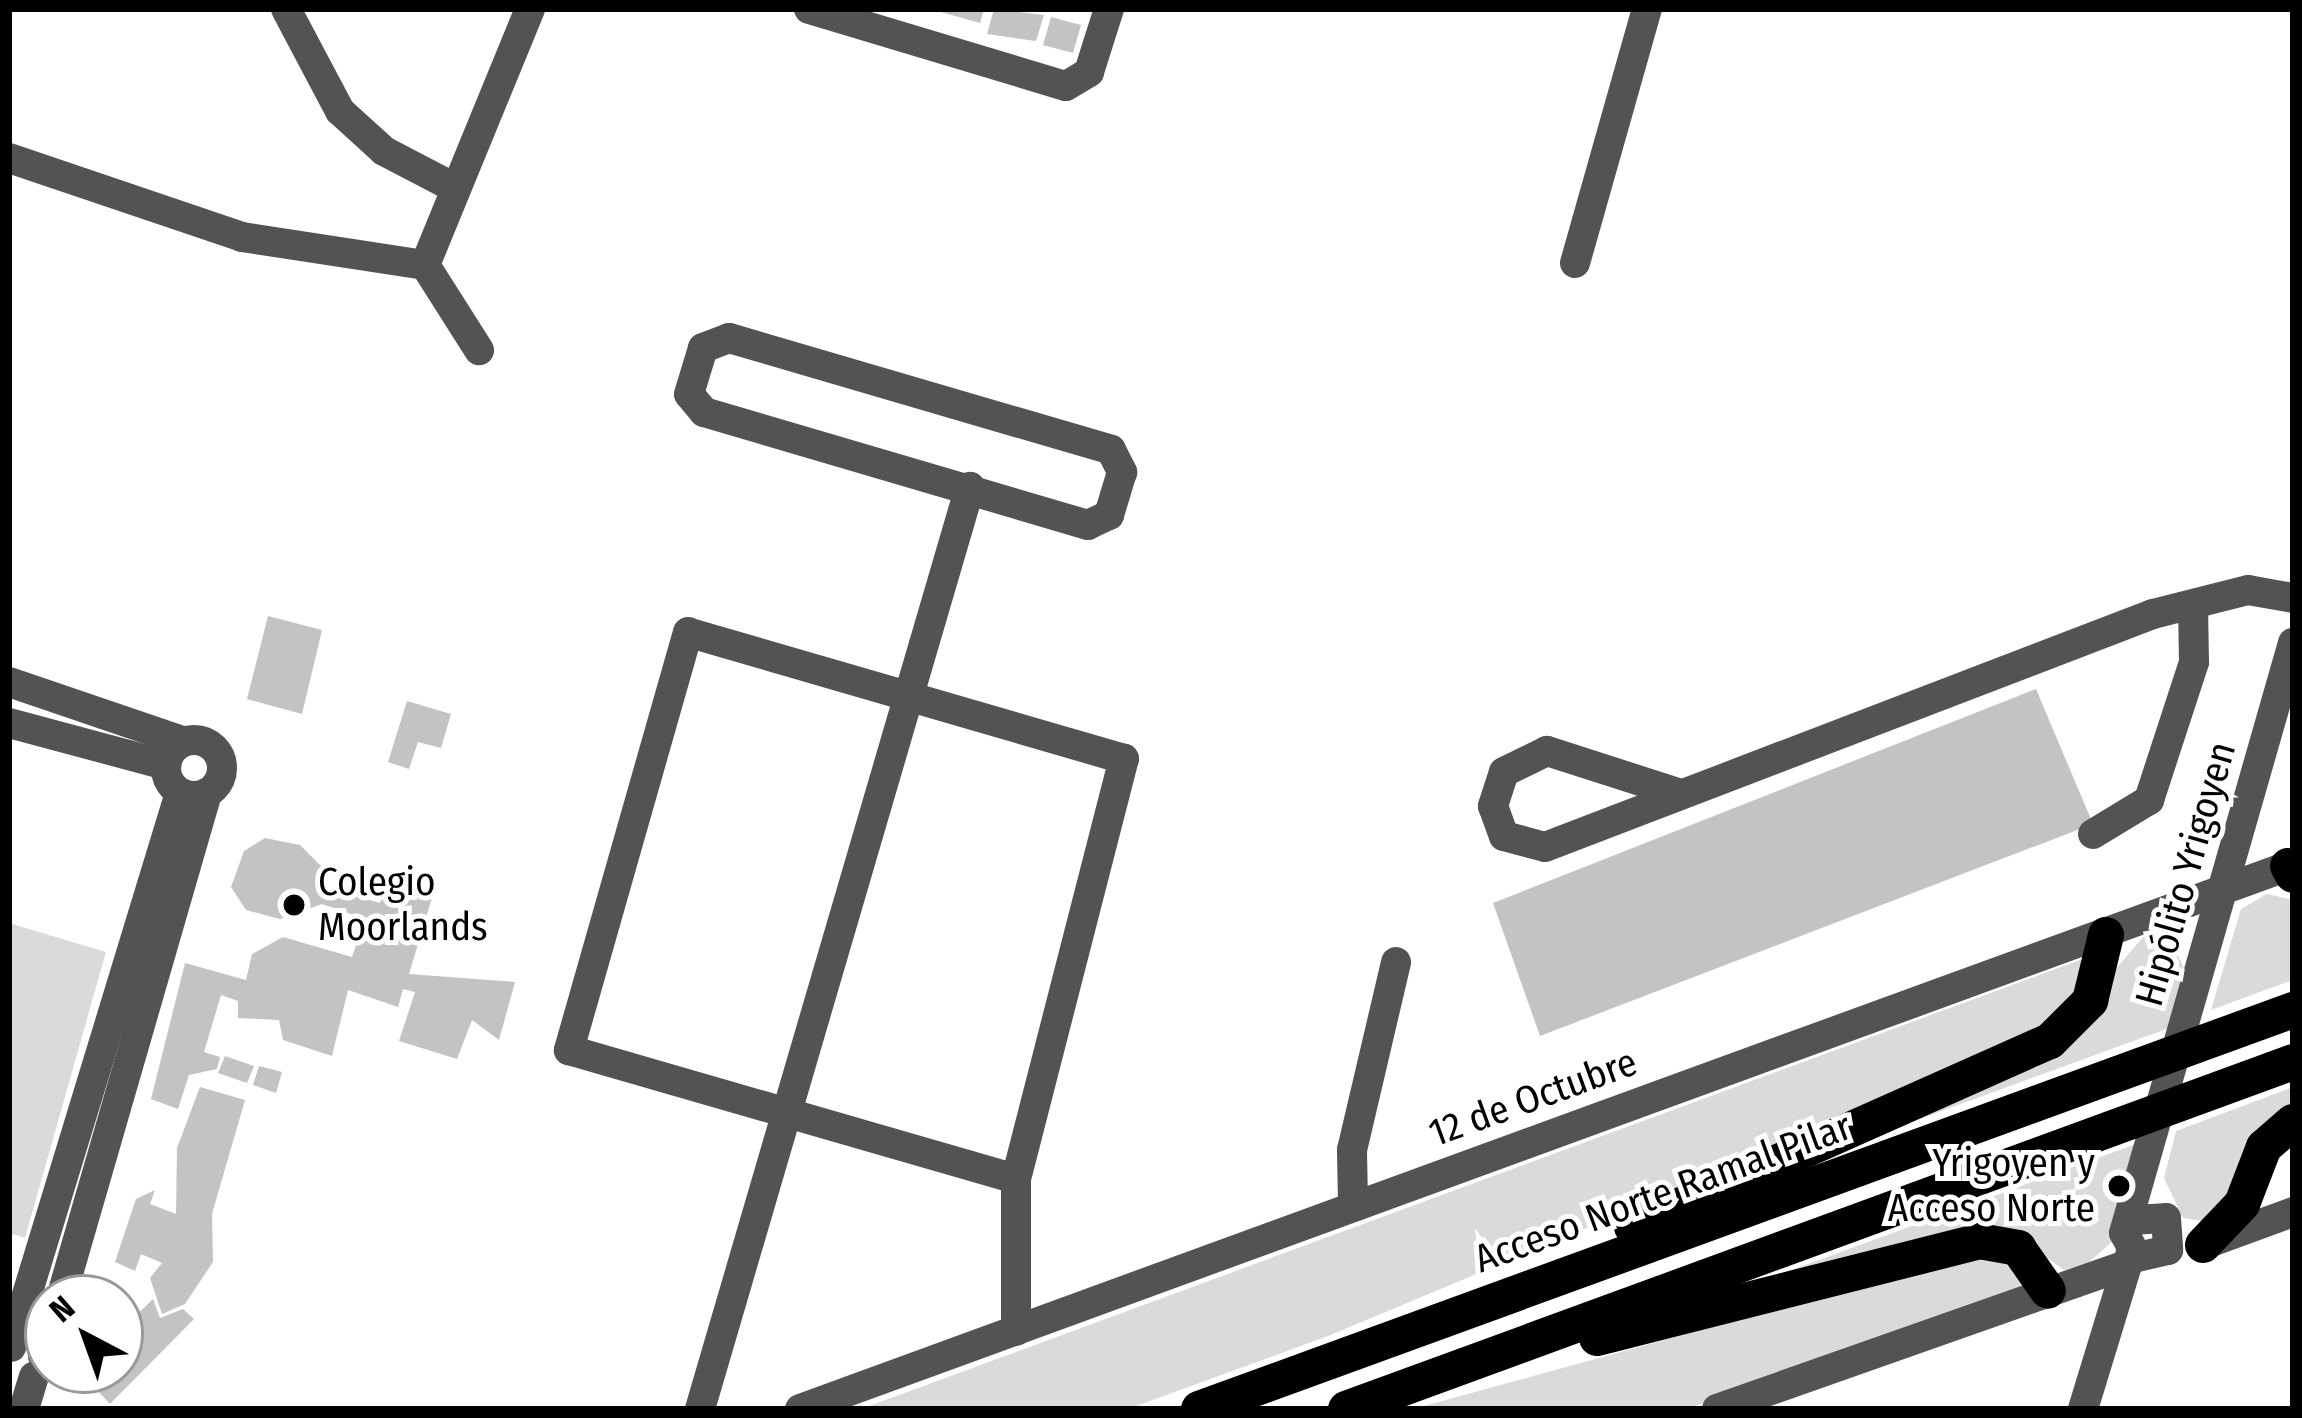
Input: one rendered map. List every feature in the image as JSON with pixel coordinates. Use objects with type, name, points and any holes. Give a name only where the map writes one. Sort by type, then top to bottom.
[{"type":"highway","points":[[1455,1312],[2050,1040],[2090,1001],[2106,934]]},
{"type":"highway","name":"Acceso Norte Ramal Pilar","points":[[1199,1409],[2276,1016]]},
{"type":"highway","points":[[1346,1409],[2293,1062]]},
{"type":"highway","points":[[2167,1232],[2232,1217],[2264,1147],[2293,1123]]},
{"type":"highway","points":[[1443,1373],[1979,1240],[2018,1248],[2048,1292]]},
{"type":"street","points":[[286,9],[340,111],[384,151],[454,188]]},
{"type":"street","points":[[425,265],[530,9]]},
{"type":"street","points":[[808,9],[1066,86],[1089,72],[1109,9]]},
{"type":"street","points":[[1575,262],[1646,9]]},
{"type":"street","points":[[9,158],[242,238],[425,265],[479,350]]},
{"type":"street","points":[[729,338],[1111,450],[1121,463],[1098,526],[978,490],[704,412],[689,394],[703,348],[729,338]]},
{"type":"street","points":[[700,1409],[795,1116],[978,490]]},
{"type":"street","points":[[1681,794],[1546,751],[1504,772],[1492,806],[1504,836],[1545,847],[2193,605],[2248,590],[2293,598]]},
{"type":"street","points":[[2092,834],[2149,800],[2194,662],[2193,605]]},
{"type":"street","points":[[1016,1179],[575,1054],[564,1035],[688,632],[1115,751],[1127,770],[1016,1179],[1016,1331]]},
{"type":"street","name":"Hipólito Yrigoyen","points":[[2167,1232],[2157,1128],[2293,643]]},
{"type":"street","points":[[9,682],[184,773]]},
{"type":"street","points":[[9,723],[184,773]]},
{"type":"street","points":[[67,1274],[184,773]]},
{"type":"street","points":[[14,1338],[184,773]]},
{"type":"street","name":"12 de Octubre","points":[[800,1409],[1353,1203],[2291,868]]},
{"type":"street","points":[[1353,1203],[1352,1150],[1396,962]]},
{"type":"street","points":[[722,1409],[795,1116]]},
{"type":"street","points":[[2232,1217],[2291,1219]]},
{"type":"street","points":[[1718,1409],[2126,1260],[2151,1260],[2167,1232],[2291,1219]]},
{"type":"street","points":[[2083,1409],[2126,1260]]},
{"type":"shaded area","points":[[2267,894],[2293,900],[2293,980],[2211,1010],[2241,909]]},
{"type":"shaded area","points":[[9,923],[106,952],[25,1238],[9,1233]]},
{"type":"shaded area","points":[[2144,936],[2177,953],[2186,973],[2169,1028],[1780,1170],[2044,1052]]},
{"type":"shaded area","points":[[2091,956],[2074,1011],[1982,1063],[1328,1336],[1128,1409],[861,1409]]},
{"type":"shaded area","points":[[2293,1087],[2293,1109],[2242,1187],[2209,1222],[2183,1218],[2164,1178],[2176,1131]]},
{"type":"shaded area","points":[[2136,1144],[2113,1241],[2086,1265],[2064,1270],[2033,1248],[1745,1287]]},
{"type":"shaded area","points":[[1994,1250],[2027,1284],[2015,1295],[1686,1409],[1413,1409]]},
{"type":"building","points":[[930,9],[984,9],[980,23]]},
{"type":"building","points":[[994,9],[1044,15],[1036,41],[987,34]]},
{"type":"building","points":[[1051,17],[1081,25],[1073,53],[1043,45]]},
{"type":"building","points":[[268,616],[322,630],[302,714],[247,699]]},
{"type":"building","points":[[2036,689],[2093,824],[1540,1036],[1493,903]]},
{"type":"building","points":[[407,701],[451,714],[441,748],[418,742],[409,769],[388,762]]},
{"type":"building","points":[[265,838],[300,845],[328,873],[327,887],[380,903],[387,882],[432,898],[409,974],[515,982],[499,1040],[472,1020],[457,1059],[399,1041],[415,992],[403,989],[398,1007],[348,990],[332,1056],[283,1040],[279,1020],[238,1018],[238,1001],[221,995],[204,1052],[220,1057],[217,1069],[189,1075],[178,1109],[151,1099],[185,963],[246,980],[252,954],[283,937],[352,957],[365,919],[322,904],[280,919],[246,910],[231,887],[244,851]]},
{"type":"building","points":[[225,1056],[254,1066],[247,1083],[218,1073]]},
{"type":"building","points":[[259,1066],[282,1072],[276,1093],[253,1085]]},
{"type":"building","points":[[200,1087],[245,1100],[212,1214],[213,1262],[185,1304],[162,1314],[150,1278],[162,1263],[141,1254],[135,1271],[115,1262],[136,1199],[155,1190],[150,1204],[176,1214],[177,1148]]},
{"type":"building","points":[[153,1299],[160,1318],[183,1309],[194,1319],[144,1370],[144,1308]]},
{"type":"building","points":[[101,1394],[120,1394],[110,1404]]},
{"type":"place","name":"Colegio Moorlands","points":[[294,905]]},
{"type":"place","name":"Yrigoyen y Acceso Norte","points":[[2119,1186]]}]
